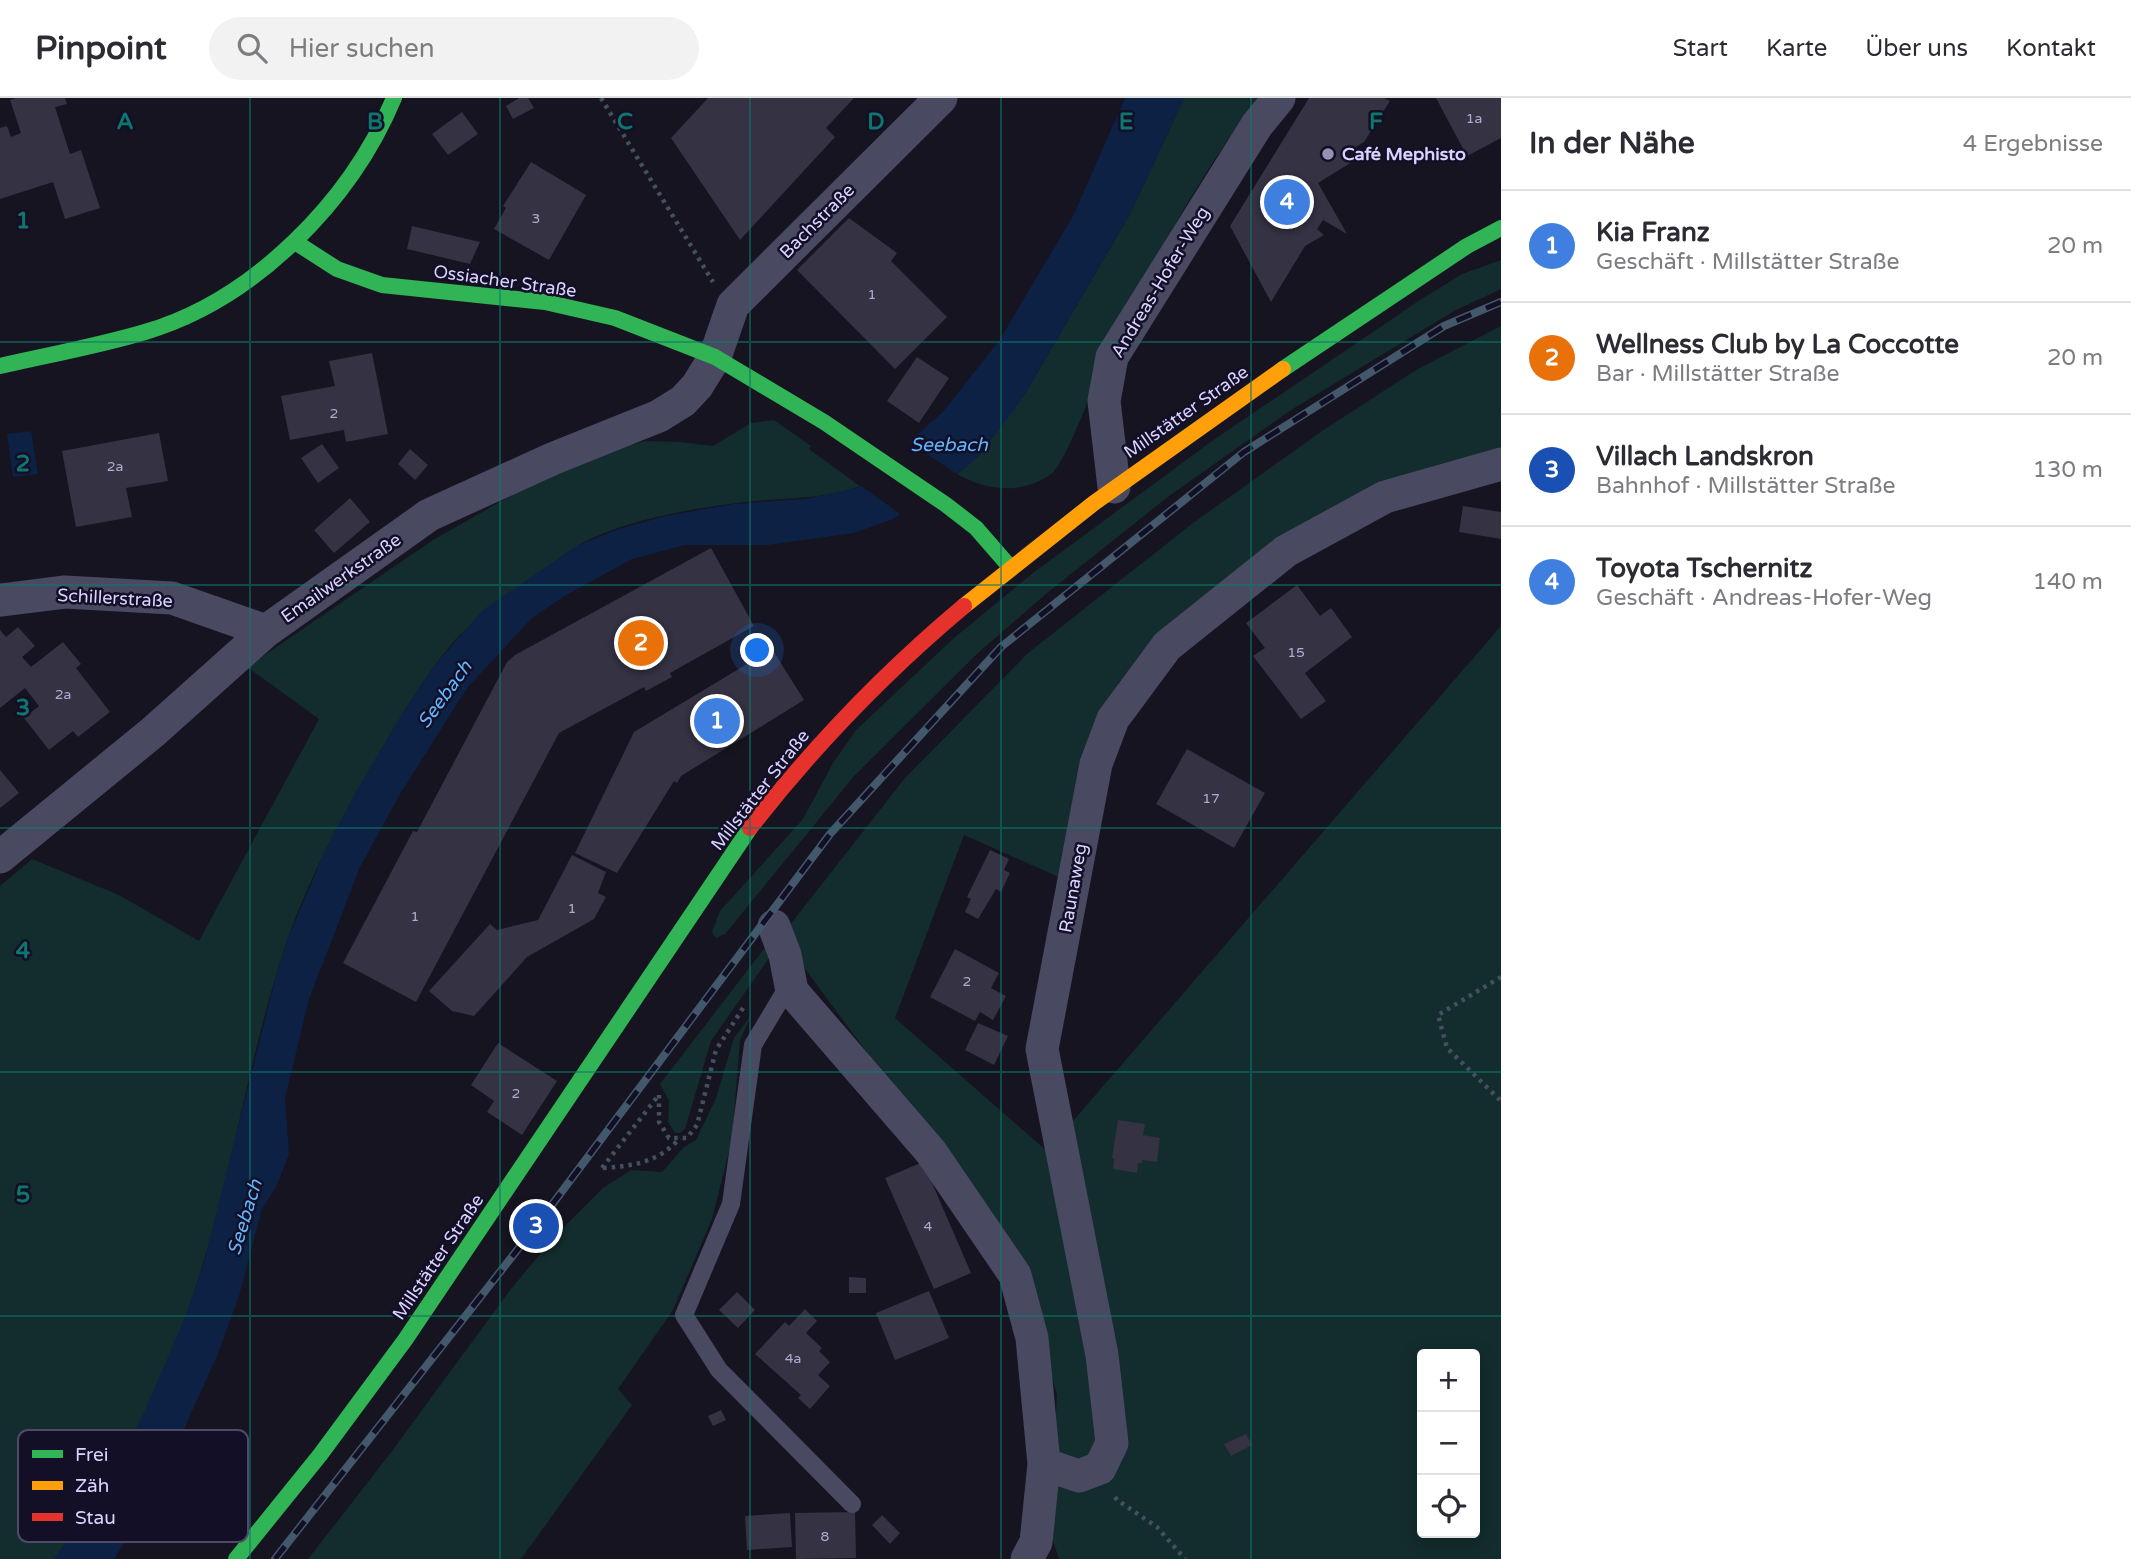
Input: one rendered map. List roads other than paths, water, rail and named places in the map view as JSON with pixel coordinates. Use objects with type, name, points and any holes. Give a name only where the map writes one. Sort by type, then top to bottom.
[{"type":"street","points":[[0,366],[147,332],[202,308],[247,282],[295,242],[337,194],[382,127],[394,98]]},
{"type":"street","name":"Bachstraße","points":[[715,357],[733,306],[941,98]]},
{"type":"street","name":"Andreas-Hofer-Weg","points":[[1114,486],[1104,401],[1112,357],[1257,125],[1279,98]]},
{"type":"street","name":"Millstätter Straße","points":[[236,1559],[320,1455],[405,1340],[742,839],[791,776],[884,677],[1010,567],[1114,486],[1236,399],[1467,246],[1501,228]]},
{"type":"street","name":"Ossiacher Straße","points":[[295,242],[337,269],[382,285],[545,302],[615,318],[715,357],[824,422],[945,504],[976,528],[1010,567]]},
{"type":"street","name":"Emailwerkstraße","points":[[0,857],[153,732],[267,631],[429,515],[667,411],[683,401],[697,386],[715,357]]},
{"type":"street","name":"Raunaweg","points":[[1045,1464],[1079,1476],[1100,1468],[1112,1443],[1102,1354],[1042,1049],[1096,764],[1114,719],[1167,646],[1286,551],[1385,497],[1501,464]]},
{"type":"street","name":"Schillerstraße","points":[[0,600],[65,592],[172,598],[267,631]]},
{"type":"street","points":[[774,926],[785,955],[792,991],[930,1152],[1015,1275],[1032,1338],[1045,1464],[1036,1542],[1027,1559]]},
{"type":"lane","points":[[792,991],[783,995],[754,1045],[731,1204],[684,1315],[719,1370],[852,1504]]},
{"type":"water","name":"Seebach","points":[[1125,98],[1184,98],[1130,214],[1023,397],[980,455],[966,467],[893,519],[854,533],[768,545],[685,545],[632,559],[563,597],[532,618],[467,688],[400,794],[360,867],[309,999],[285,1098],[289,1154],[276,1187],[262,1209],[239,1296],[217,1356],[184,1430],[135,1430],[184,1320],[203,1266],[288,938],[323,855],[357,790],[434,666],[483,610],[577,546],[616,530],[665,516],[733,504],[805,499],[856,488],[942,413],[999,341],[1073,216]]},
{"type":"water","points":[[31,431],[38,474],[13,477],[7,434]]},
{"type":"water","name":"Seebach","points":[[66,1542],[124,1542],[114,1559],[54,1559]]},
{"type":"railway","points":[[275,1559],[536,1226],[830,834],[1001,647],[1244,452],[1444,326],[1501,302]]},
{"type":"place","name":"Café Mephisto","points":[[1328,154]]},
{"type":"place","name":"Toyota Tschernitz","points":[[1287,202]]},
{"type":"place","name":"Wellness Club by La Coccotte","points":[[641,643]]},
{"type":"place","name":"Kia Franz","points":[[717,721]]},
{"type":"place","name":"Villach Landskron","points":[[536,1226]]}]
